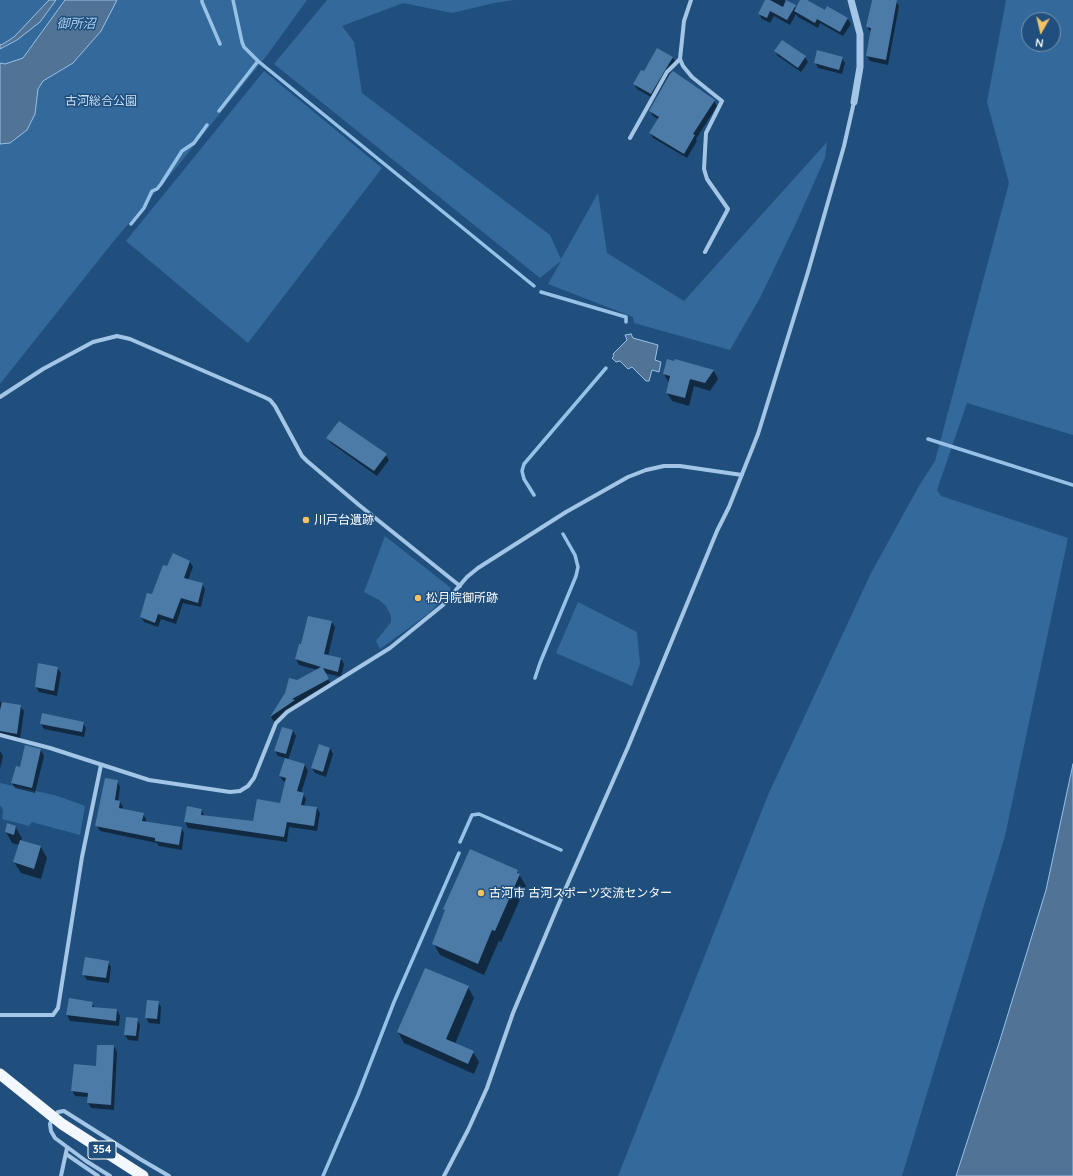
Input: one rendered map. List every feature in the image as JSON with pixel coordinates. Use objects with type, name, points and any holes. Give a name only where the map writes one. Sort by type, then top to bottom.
[{"type":"highway","name":"354","points":[[0,1074],[53,1117],[143,1176]]},
{"type":"street","points":[[691,0],[684,21],[680,59],[683,66],[692,77],[722,101],[706,133],[704,169],[707,179],[728,209],[705,252]]},
{"type":"street","points":[[444,1176],[468,1130],[487,1088],[513,1013],[557,908],[628,747],[758,434],[806,279],[844,146],[854,102],[860,67],[860,34],[851,0]]},
{"type":"street","points":[[630,138],[667,72],[680,59]]},
{"type":"street","points":[[0,397],[43,368],[92,342],[117,336],[130,339],[264,396],[270,400],[275,406],[302,456],[307,461],[460,586]]},
{"type":"street","points":[[0,735],[50,748],[149,780],[230,792],[240,790],[248,786],[254,778],[276,723],[287,712],[390,648],[443,606],[478,568],[566,512],[628,477],[646,470],[664,466],[680,466],[742,475]]},
{"type":"street","points":[[0,1015],[53,1015],[58,1008],[82,857],[101,765]]},
{"type":"street","points":[[110,1176],[55,1138],[51,1131],[50,1124],[53,1117],[58,1112],[64,1111],[140,1160],[169,1176]]},
{"type":"street","points":[[61,1176],[68,1148]]},
{"type":"street","points":[[66,1154],[98,1176]]},
{"type":"green space","name":"古河総合公園","points":[[0,0],[307,0],[268,54],[176,168],[113,242],[0,384]]},
{"type":"green space","points":[[327,0],[514,0],[452,13],[403,3],[342,26],[354,42],[362,93],[550,235],[561,259],[598,193],[607,253],[684,301],[827,142],[825,158],[797,221],[761,296],[730,350],[634,323],[633,317],[548,284],[561,261],[540,278],[274,64]]},
{"type":"green space","points":[[1006,0],[1073,0],[1073,435],[967,403],[937,490],[941,496],[1068,538],[1005,836],[902,1176],[618,1176],[768,795],[871,573],[919,486],[935,461],[1009,183],[987,102]]},
{"type":"green space","points":[[264,71],[382,168],[248,343],[126,241]]},
{"type":"green space","points":[[385,536],[451,588],[447,596],[428,614],[380,649],[376,641],[391,622],[391,616],[386,606],[379,600],[364,592]]},
{"type":"green space","points":[[578,602],[637,632],[640,664],[632,686],[556,653]]},
{"type":"green space","points":[[0,783],[58,796],[85,806],[80,835],[32,822],[29,826],[2,819],[3,812],[2,807],[0,806]]},
{"type":"water","name":"御所沼","points":[[49,0],[56,0],[40,22],[17,40],[0,49],[0,45],[14,37]]},
{"type":"water","name":"御所沼","points":[[65,0],[117,0],[101,31],[73,63],[43,81],[38,89],[35,114],[27,130],[10,143],[0,144],[0,63],[5,64],[23,58]]},
{"type":"water","points":[[631,334],[633,338],[658,345],[655,360],[661,362],[659,372],[652,370],[649,381],[646,381],[632,367],[628,369],[620,361],[616,362],[612,358],[614,356],[613,354],[627,340],[625,335]]},
{"type":"water","points":[[1073,764],[1073,1176],[956,1176],[1046,890]]},
{"type":"building","points":[[765,0],[770,0],[783,7],[786,0],[796,5],[787,20],[770,11],[767,18],[758,14]]},
{"type":"building","points":[[800,0],[807,0],[825,10],[827,6],[848,18],[840,32],[817,19],[815,23],[794,11]]},
{"type":"building","points":[[872,0],[897,0],[886,60],[866,56],[871,28],[866,27]]},
{"type":"building","points":[[782,40],[806,56],[798,68],[774,51]]},
{"type":"building","points":[[657,48],[673,57],[651,94],[633,84],[641,70],[644,71]]},
{"type":"building","points":[[817,50],[843,57],[839,70],[814,63]]},
{"type":"building","points":[[673,71],[715,100],[693,134],[695,135],[684,154],[649,133],[659,117],[649,111]]},
{"type":"building","points":[[667,359],[674,361],[675,359],[714,370],[705,383],[690,379],[685,398],[666,393],[670,376],[663,374]]},
{"type":"building","points":[[339,421],[387,454],[374,471],[326,438]]},
{"type":"building","points":[[173,553],[190,561],[184,578],[203,583],[198,603],[181,598],[173,619],[158,614],[155,623],[140,617],[147,593],[152,594],[163,565],[167,566]]},
{"type":"building","points":[[308,616],[332,621],[324,654],[341,658],[338,672],[323,668],[329,679],[292,699],[295,700],[270,717],[285,693],[289,678],[297,680],[321,667],[295,659],[299,644],[301,644]]},
{"type":"building","points":[[38,663],[58,667],[54,691],[35,687]]},
{"type":"building","points":[[2,702],[21,705],[17,734],[0,731],[0,710]]},
{"type":"building","points":[[42,713],[84,722],[82,732],[40,724]]},
{"type":"building","points":[[282,727],[293,730],[286,754],[274,751]]},
{"type":"building","points":[[319,744],[330,748],[323,772],[311,768]]},
{"type":"building","points":[[25,745],[41,749],[32,788],[11,783],[16,766],[20,767]]},
{"type":"building","points":[[285,758],[305,764],[297,791],[304,793],[301,805],[317,807],[314,826],[287,822],[284,837],[184,822],[187,806],[202,809],[201,815],[253,821],[257,799],[280,803],[286,778],[279,776]]},
{"type":"building","points":[[105,778],[118,780],[115,800],[120,801],[119,808],[144,813],[142,821],[182,827],[179,845],[155,841],[155,838],[95,826]]},
{"type":"building","points":[[7,823],[16,826],[14,835],[5,832]]},
{"type":"building","points":[[20,840],[41,846],[34,869],[13,862]]},
{"type":"building","name":"古河市 古河スポーツ交流センター","points":[[470,849],[518,870],[517,873],[520,874],[495,931],[492,930],[478,964],[432,944],[445,910],[443,909]]},
{"type":"building","points":[[85,957],[109,961],[106,978],[82,975]]},
{"type":"building","points":[[425,968],[469,986],[446,1039],[474,1051],[468,1064],[397,1032]]},
{"type":"building","points":[[69,998],[93,1002],[92,1007],[117,1009],[116,1021],[66,1015]]},
{"type":"building","points":[[147,1000],[159,1001],[157,1019],[145,1018]]},
{"type":"building","points":[[126,1017],[138,1018],[136,1036],[124,1035]]},
{"type":"building","points":[[97,1045],[114,1045],[111,1105],[87,1103],[88,1093],[71,1091],[74,1064],[96,1066]]},
{"type":"waterway","points":[[202,0],[220,44]]},
{"type":"waterway","points":[[233,0],[244,47],[258,61],[534,286]]},
{"type":"waterway","points":[[219,111],[258,61]]},
{"type":"waterway","points":[[131,224],[144,208],[152,191],[157,189],[161,184],[182,151],[194,143],[207,125]]},
{"type":"waterway","points":[[541,292],[626,317],[626,322]]},
{"type":"waterway","points":[[534,495],[524,479],[522,471],[524,464],[606,368]]},
{"type":"waterway","points":[[928,439],[1073,485]]},
{"type":"waterway","points":[[535,678],[576,576],[578,567],[575,555],[563,534]]},
{"type":"waterway","points":[[460,842],[472,815],[479,814],[561,850]]},
{"type":"waterway","points":[[323,1176],[358,1095],[394,1002],[459,853]]},
{"type":"place","name":"川戸台遺跡","points":[[306,520]]},
{"type":"place","name":"松月院御所跡","points":[[418,598]]},
{"type":"place","name":"古河市 古河スポーツ交流センター","points":[[481,893]]}]
